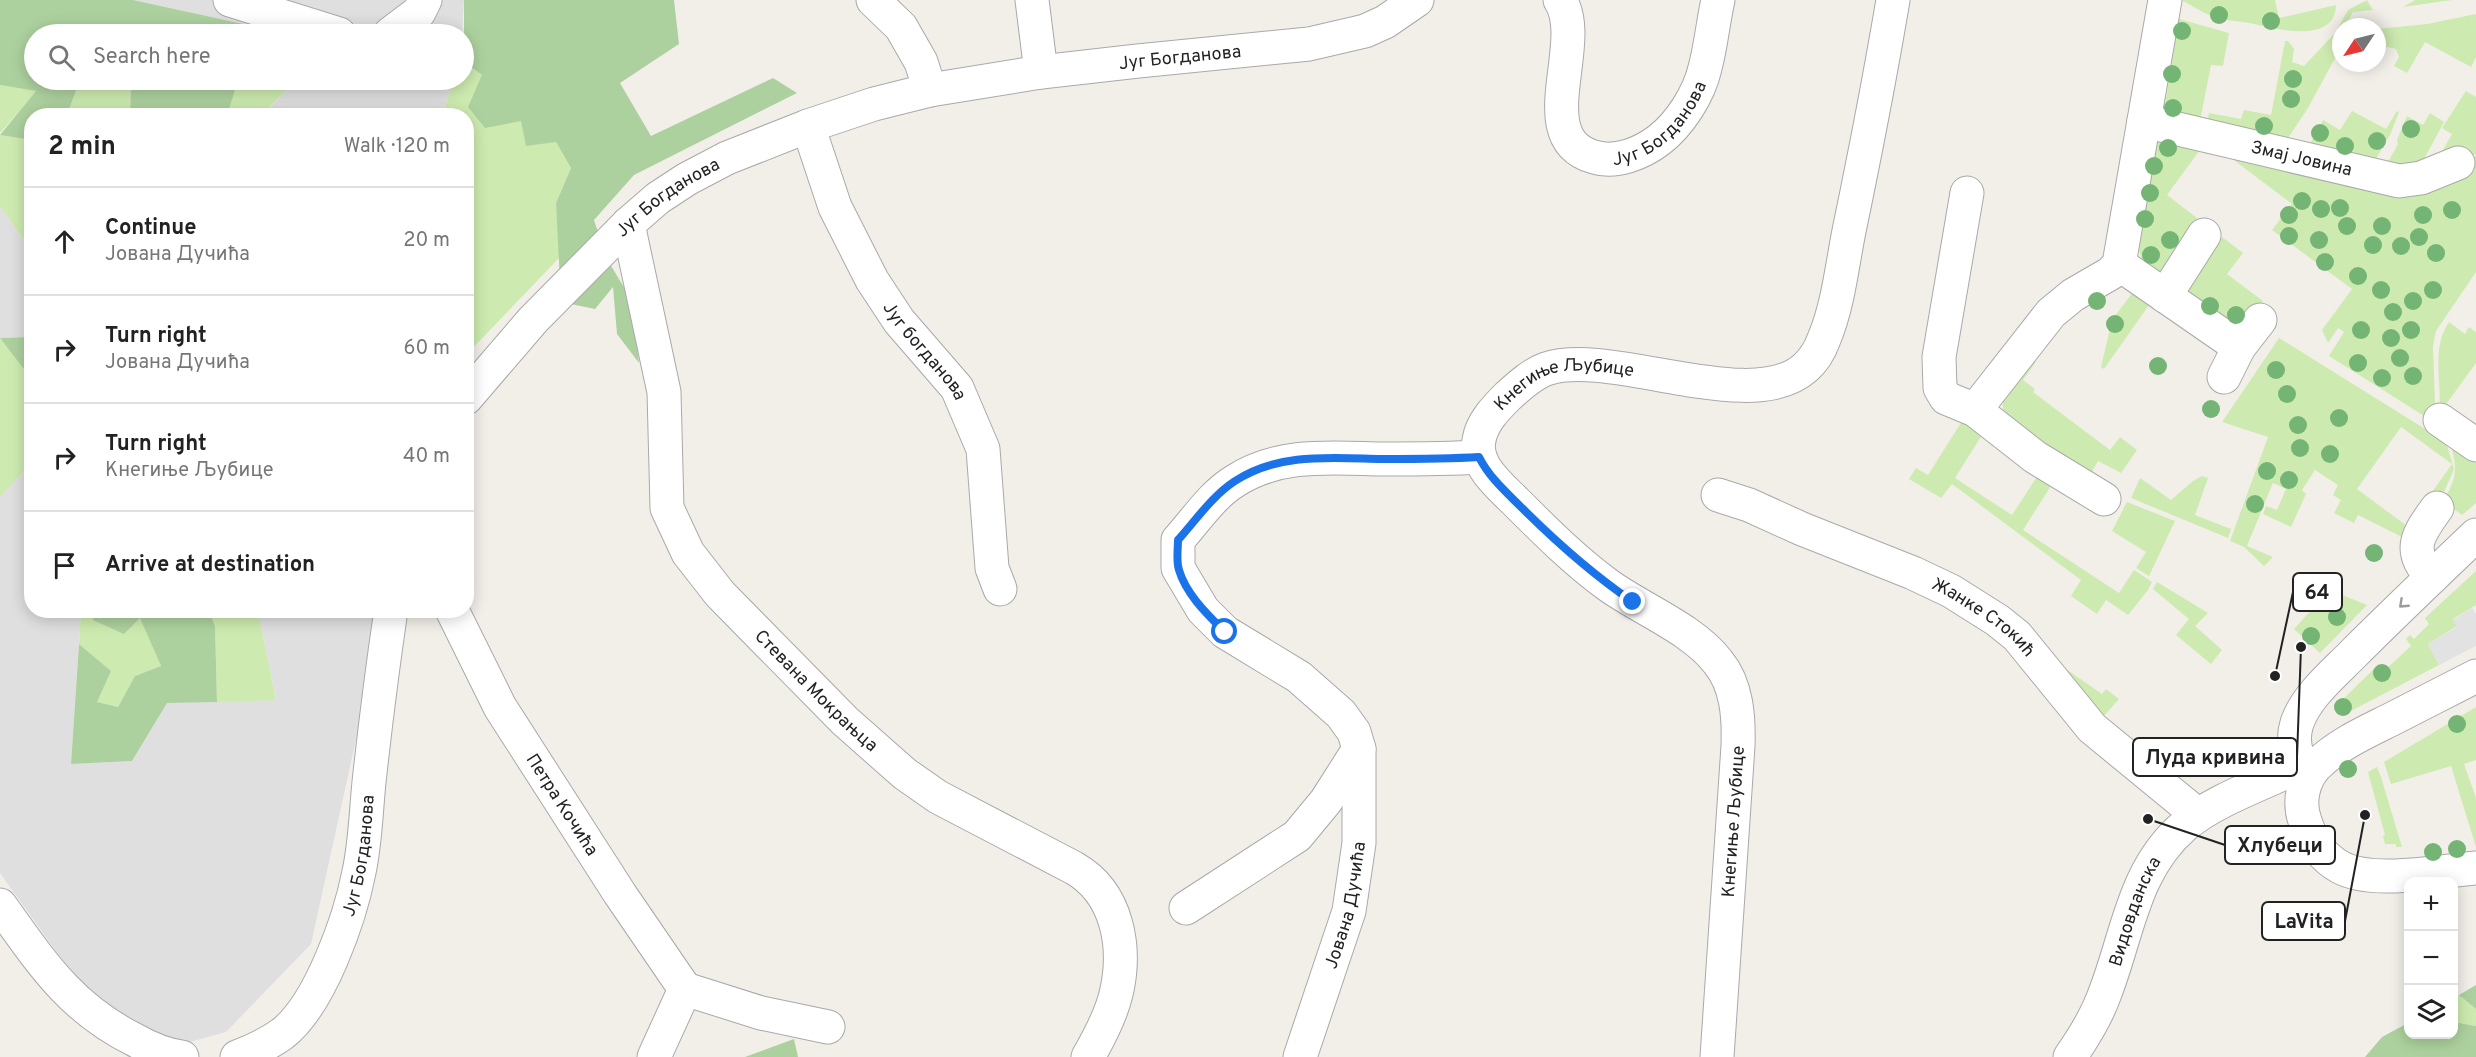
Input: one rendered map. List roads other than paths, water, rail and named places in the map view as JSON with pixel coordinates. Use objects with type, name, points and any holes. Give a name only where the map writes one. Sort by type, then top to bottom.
[{"type":"street","points":[[230,0],[307,24]]},
{"type":"street","points":[[403,24],[419,12],[425,0]]},
{"type":"street","points":[[873,0],[901,27],[921,62],[930,90]]},
{"type":"street","points":[[1032,0],[1041,72]]},
{"type":"street","name":"Југ Богданова","points":[[474,389],[533,320],[628,224],[658,198],[687,179],[727,158],[808,126],[874,104],[930,90],[1041,72],[1309,44],[1365,31],[1385,22],[1417,0]]},
{"type":"street","name":"Југ Богданова","points":[[1560,0],[1568,28],[1561,104],[1563,126],[1575,147],[1587,155],[1600,159],[1632,155],[1653,144],[1670,131],[1690,102],[1705,69],[1718,0]]},
{"type":"street","name":"Кнегиње Љубице","points":[[1717,1057],[1727,939],[1726,900],[1738,746],[1737,706],[1732,689],[1718,661],[1707,650],[1607,585],[1493,479],[1479,457],[1479,440],[1491,415],[1513,392],[1545,369],[1585,366],[1679,379],[1759,384],[1790,378],[1804,370],[1814,359],[1824,339],[1834,303],[1876,100],[1893,0]]},
{"type":"street","points":[[1975,410],[2051,313],[2073,295],[2111,273],[2119,264],[2165,0]]},
{"type":"street","name":"Змај Јовина","points":[[2145,121],[2399,181],[2421,178],[2458,163]]},
{"type":"street","name":"Југ богданова","points":[[808,126],[835,207],[872,280],[900,321],[957,388],[979,438],[983,449],[992,568],[1000,589]]},
{"type":"street","points":[[1967,193],[1939,357],[1940,388],[1946,398],[1975,410],[2035,457],[2104,499]]},
{"type":"street","name":"Стевана Мокрањца","points":[[628,224],[664,392],[667,508],[688,553],[720,594],[845,721],[905,774],[938,797],[1074,868],[1096,885],[1108,901],[1117,926],[1120,963],[1116,995],[1097,1042],[1088,1057]]},
{"type":"street","points":[[2165,296],[2204,236]]},
{"type":"street","points":[[2119,264],[2239,347]]},
{"type":"street","points":[[2224,377],[2239,347],[2260,320]]},
{"type":"street","points":[[2440,420],[2476,445]]},
{"type":"street","name":"Јована Дучића","points":[[1300,1057],[1349,911],[1359,843],[1359,749],[1354,732],[1341,714],[1299,676],[1225,632],[1203,610],[1178,568],[1178,540],[1220,492],[1236,480],[1271,464],[1298,458],[1479,457]]},
{"type":"street","name":"Жанке Стокић","points":[[1718,495],[1757,508],[1802,529],[1913,573],[1951,591],[1997,620],[2017,636],[2092,728],[2198,815]]},
{"type":"street","points":[[2432,577],[2419,562],[2417,543],[2424,526],[2437,508]]},
{"type":"street","points":[[2476,535],[2341,667],[2305,708],[2298,720],[2294,736],[2296,749],[2306,770],[2302,793],[2303,817],[2319,849],[2342,869],[2360,874],[2379,875],[2476,868]]},
{"type":"street","name":"Југ Богданова","points":[[237,1057],[258,1049],[283,1033],[308,1005],[325,973],[351,906],[360,871],[390,618]]},
{"type":"street","name":"Петра Кочића","points":[[456,618],[500,707],[620,894],[685,989]]},
{"type":"street","points":[[2306,770],[2346,742],[2476,676]]},
{"type":"street","points":[[1186,908],[1297,836],[1326,801],[1359,749]]},
{"type":"street","name":"Видовданска","points":[[2070,1057],[2094,1018],[2105,994],[2140,884],[2168,842],[2198,815],[2306,770]]},
{"type":"street","points":[[0,905],[50,975],[93,1017],[147,1047],[182,1057]]},
{"type":"street","points":[[654,1057],[685,989],[761,1013],[828,1027]]},
{"type":"place","name":"Луда кривина","points":[[2301,647]]},
{"type":"place","name":"64","points":[[2275,676]]},
{"type":"place","name":"LaVita","points":[[2365,815]]},
{"type":"place","name":"Хлубеци","points":[[2148,819]]}]
